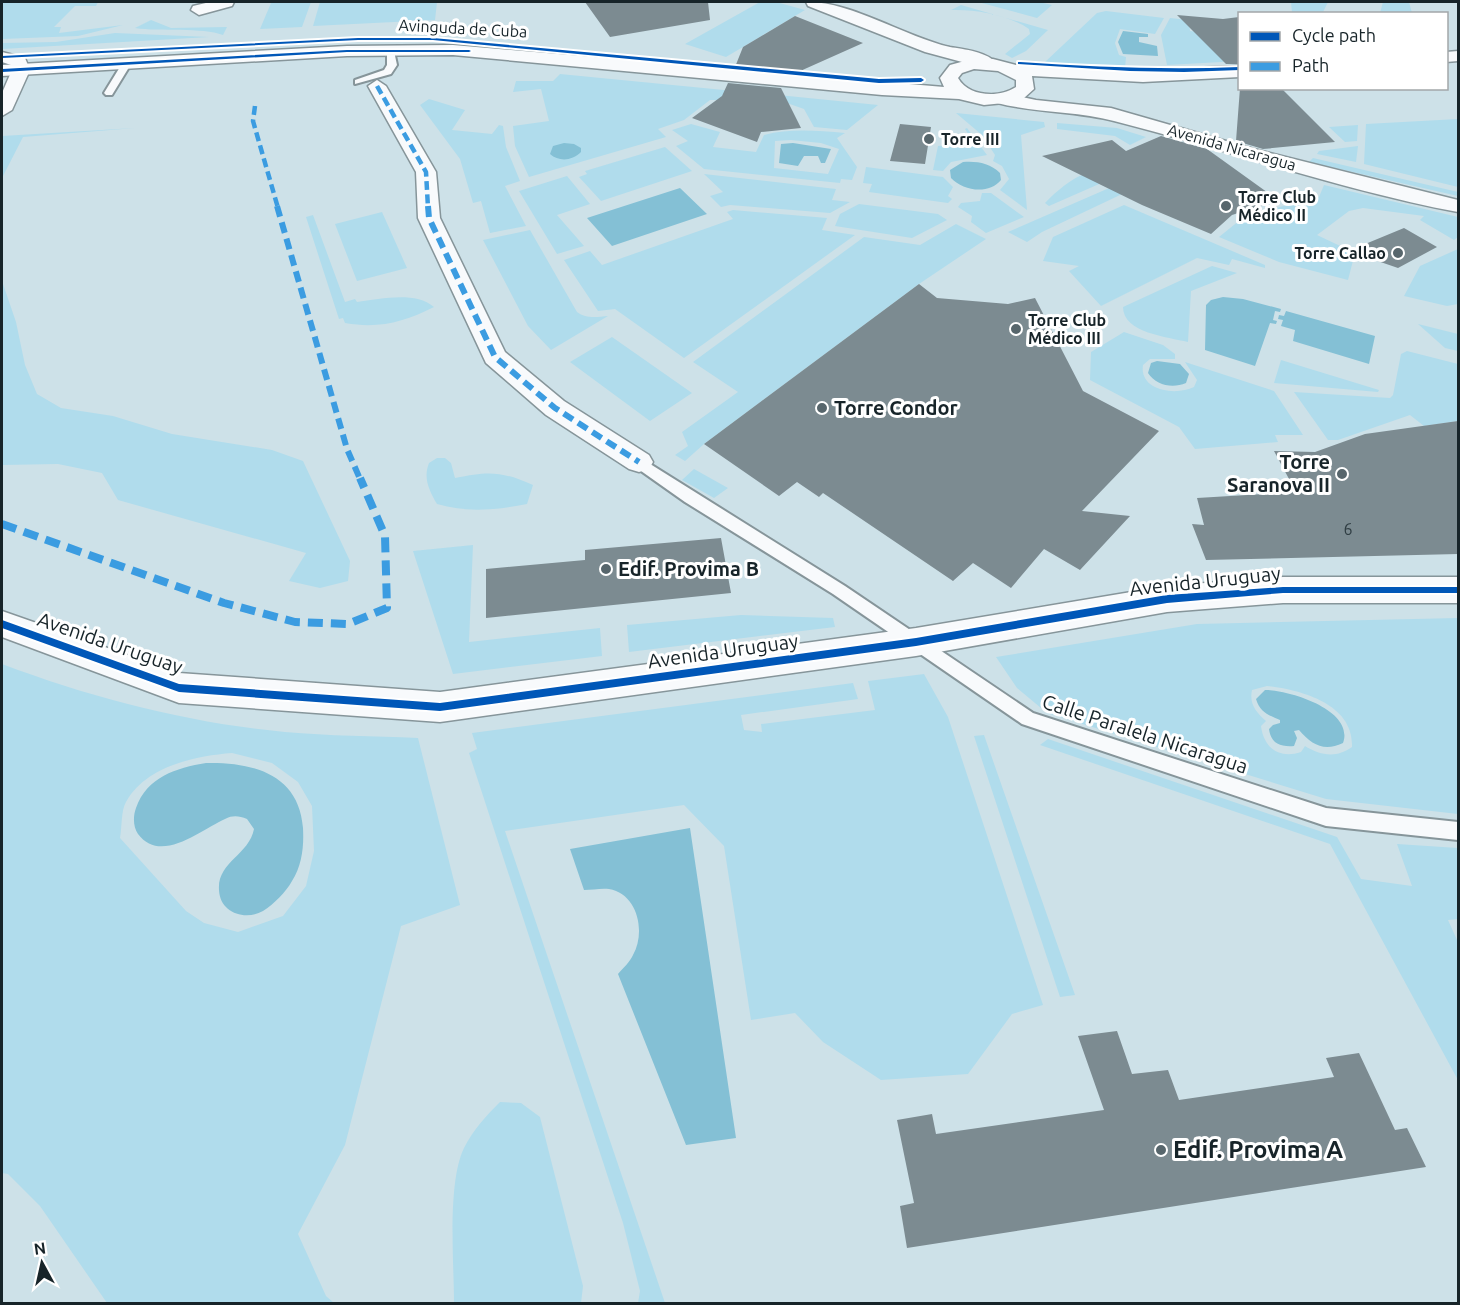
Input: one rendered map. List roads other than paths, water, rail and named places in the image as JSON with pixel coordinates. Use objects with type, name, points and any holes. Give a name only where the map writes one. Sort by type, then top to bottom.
[{"type":"main road","points":[[199,9],[226,2]]},
{"type":"main road","points":[[814,2],[931,48],[1013,70],[1143,76],[1238,71]]},
{"type":"main road","name":"Avinguda de Cuba","points":[[2,61],[358,39],[433,39],[879,81],[921,80],[952,72],[963,66],[988,64]]},
{"type":"main road","points":[[931,48],[938,59],[952,72],[951,83],[967,94]]},
{"type":"main road","name":"Avinguda de Cuba","points":[[18,78],[70,66],[390,51],[483,52],[893,90],[967,94],[982,99],[1012,96]]},
{"type":"main road","points":[[2,61],[20,62],[18,78],[2,110]]},
{"type":"main road","points":[[1012,96],[1027,84],[1020,74],[1013,70]]},
{"type":"main road","points":[[1012,96],[1238,77]]},
{"type":"main road","points":[[367,84],[426,172],[429,218],[495,357],[555,408],[639,462]]},
{"type":"main road","name":"Avenida Nicaragua","points":[[1012,96],[1036,106],[1111,114],[1177,131],[1247,153],[1458,206]]},
{"type":"main road","name":"Avenida Uruguay","points":[[2,624],[179,687],[441,707],[916,642],[1167,599],[1282,590],[1458,590]]},
{"type":"lane","points":[[367,84],[388,72],[392,65],[390,51]]},
{"type":"lane","points":[[109,93],[126,63]]},
{"type":"lane","name":"Calle Paralela Nicaragua","points":[[639,462],[690,498],[839,590],[1028,719],[1326,817],[1458,831]]},
{"type":"place","name":"Torre III","points":[[929,139]]},
{"type":"place","name":"Torre Club Médico II","points":[[1226,206]]},
{"type":"place","name":"Torre Callao","points":[[1398,253]]},
{"type":"place","name":"Torre Club Médico III","points":[[1016,329]]},
{"type":"place","name":"Torre Condor","points":[[822,408]]},
{"type":"place","name":"Torre Saranova II","points":[[1342,474]]},
{"type":"place","name":"Edif. Provima B","points":[[606,569]]},
{"type":"place","name":"Edif. Provima A","points":[[1161,1150]]}]
